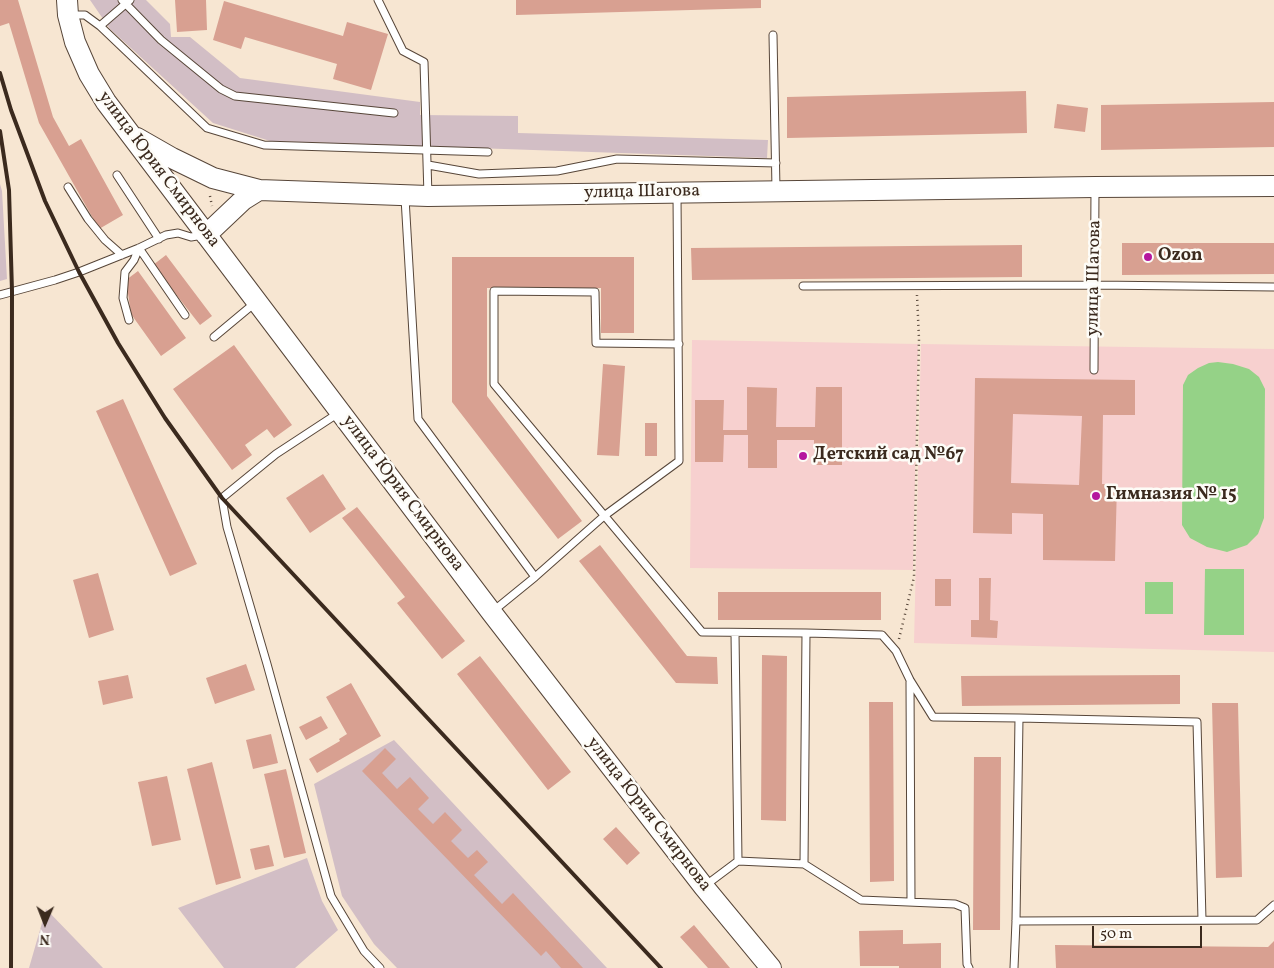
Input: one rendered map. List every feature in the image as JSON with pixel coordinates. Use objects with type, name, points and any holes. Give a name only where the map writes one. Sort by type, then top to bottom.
[{"type":"main road","name":"улица Юрия Смирнова","points":[[68,7],[75,42],[89,74],[106,102],[492,613],[704,887],[771,968]]},
{"type":"main road","name":"улица Шагова","points":[[129,133],[172,158],[213,178],[259,190],[428,196],[1274,186]]},
{"type":"main road","points":[[206,234],[243,200],[259,190]]},
{"type":"lane","points":[[378,0],[403,50],[424,62],[428,196]]},
{"type":"lane","points":[[100,26],[126,1],[161,40],[221,89],[235,96],[394,113]]},
{"type":"lane","points":[[68,7],[85,15],[100,26],[207,128],[264,144],[488,152]]},
{"type":"lane","points":[[773,35],[776,192]]},
{"type":"lane","points":[[428,165],[479,174],[557,171],[617,159],[776,163]]},
{"type":"lane","points":[[117,175],[159,239]]},
{"type":"lane","points":[[68,186],[88,219],[105,240],[122,255]]},
{"type":"lane","name":"улица Шагова","points":[[1094,370],[1095,187]]},
{"type":"lane","points":[[492,613],[536,577],[604,516],[679,461],[677,193]]},
{"type":"lane","points":[[405,195],[418,419],[536,577]]},
{"type":"lane","points":[[0,295],[55,280],[122,255],[166,235],[178,233],[191,237],[206,234]]},
{"type":"lane","points":[[139,248],[185,315]]},
{"type":"lane","points":[[128,320],[123,298],[124,272],[134,260],[139,248]]},
{"type":"lane","points":[[803,286],[1274,286]]},
{"type":"lane","points":[[679,344],[596,343],[595,292],[494,291],[494,384],[702,632],[882,635],[896,651],[910,680],[932,717],[1197,722],[1202,920]]},
{"type":"lane","points":[[214,338],[257,301]]},
{"type":"lane","points":[[340,412],[276,454],[222,498],[227,527],[331,896],[364,951],[380,968]]},
{"type":"lane","points":[[735,633],[738,861]]},
{"type":"lane","points":[[804,864],[806,633]]},
{"type":"lane","points":[[910,680],[911,901]]},
{"type":"lane","points":[[1014,968],[1019,718]]},
{"type":"lane","points":[[704,887],[738,861],[804,864],[861,900],[955,904],[965,908],[967,964],[969,968]]},
{"type":"lane","points":[[1016,921],[1257,920],[1274,905]]},
{"type":"path","points":[[896,651],[914,577],[919,339],[916,286]]},
{"type":"shaded area","points":[[90,0],[146,0],[170,24],[171,37],[190,37],[240,78],[420,102],[420,115],[518,116],[518,133],[768,140],[767,158],[270,141],[213,123],[110,29]]},
{"type":"shaded area","points":[[0,184],[7,279],[0,281]]},
{"type":"shaded area","name":"Детский сад №67","points":[[692,340],[918,344],[913,570],[690,568]]},
{"type":"shaded area","name":"Гимназия № 15","points":[[921,344],[1274,349],[1274,652],[914,643]]},
{"type":"shaded area","points":[[394,740],[607,968],[397,968],[374,944],[342,896],[314,784]]},
{"type":"shaded area","points":[[307,858],[322,901],[338,930],[295,968],[224,968],[178,908]]},
{"type":"shaded area","points":[[46,909],[103,968],[29,968]]},
{"type":"green space","points":[[1218,362],[1249,369],[1259,377],[1265,389],[1264,518],[1258,534],[1247,545],[1227,552],[1207,547],[1190,538],[1182,525],[1183,385],[1188,375],[1198,368],[1209,363]]},
{"type":"green space","points":[[1205,569],[1244,569],[1244,635],[1204,635]]},
{"type":"green space","points":[[1145,582],[1173,582],[1173,614],[1145,614]]},
{"type":"building","points":[[0,0],[18,0],[53,117],[69,146],[81,139],[123,215],[99,229],[39,123],[9,23],[0,26]]},
{"type":"building","points":[[175,0],[206,0],[207,30],[177,32]]},
{"type":"building","points":[[516,0],[761,0],[761,8],[516,15]]},
{"type":"building","points":[[224,1],[343,36],[347,22],[388,34],[371,90],[333,79],[337,64],[245,37],[241,49],[213,40]]},
{"type":"building","points":[[1026,91],[1027,133],[787,138],[787,97]]},
{"type":"building","points":[[1274,102],[1274,147],[1101,150],[1101,105]]},
{"type":"building","points":[[1057,104],[1088,108],[1085,132],[1054,128]]},
{"type":"building","points":[[1122,243],[1274,243],[1274,274],[1122,275]]},
{"type":"building","points":[[1022,245],[1022,277],[692,280],[691,248]]},
{"type":"building","points":[[166,255],[212,316],[200,325],[153,265]]},
{"type":"building","points":[[452,257],[634,257],[634,333],[601,333],[601,288],[487,288],[487,396],[582,521],[558,539],[452,402]]},
{"type":"building","points":[[138,271],[186,338],[161,356],[131,314],[126,280]]},
{"type":"building","points":[[234,345],[292,425],[274,438],[267,429],[245,445],[252,455],[232,470],[173,389]]},
{"type":"building","points":[[603,364],[625,366],[619,456],[597,455]]},
{"type":"building","points":[[975,378],[1135,380],[1135,415],[1103,415],[1102,484],[1117,484],[1115,561],[1043,560],[1043,514],[1012,513],[1012,534],[973,533]],"holes":[[[1013,414],[1082,416],[1079,485],[1011,483]]]},
{"type":"building","points":[[747,387],[777,388],[776,427],[815,427],[816,387],[842,387],[842,465],[814,465],[814,440],[777,440],[777,468],[748,468],[748,435],[724,435],[723,462],[695,462],[695,400],[724,400],[723,430],[747,430]]},
{"type":"building","points":[[123,399],[197,564],[170,576],[96,411]]},
{"type":"building","points":[[645,423],[657,423],[657,456],[645,456]]},
{"type":"building","points":[[323,474],[346,509],[310,533],[286,498]]},
{"type":"building","points":[[357,507],[465,641],[442,659],[397,603],[405,597],[342,518]]},
{"type":"building","points":[[600,545],[687,656],[717,657],[718,684],[676,683],[579,561]]},
{"type":"building","points":[[98,573],[114,630],[89,638],[73,580]]},
{"type":"building","points":[[979,578],[991,578],[990,620],[998,621],[997,638],[971,637],[971,620],[979,620]]},
{"type":"building","points":[[935,579],[951,579],[951,606],[935,606]]},
{"type":"building","points":[[718,592],[881,592],[881,620],[718,620]]},
{"type":"building","points":[[762,655],[787,656],[786,821],[761,820]]},
{"type":"building","points":[[480,656],[571,772],[548,790],[457,674]]},
{"type":"building","points":[[246,664],[255,690],[215,704],[206,678]]},
{"type":"building","points":[[128,675],[133,698],[103,705],[98,681]]},
{"type":"building","points":[[1180,675],[1180,704],[962,706],[961,676]]},
{"type":"building","points":[[351,683],[381,736],[317,773],[309,759],[340,741],[339,739],[347,734],[326,697]]},
{"type":"building","points":[[869,702],[893,702],[894,881],[870,882]]},
{"type":"building","points":[[1212,703],[1238,703],[1242,877],[1216,878]]},
{"type":"building","points":[[321,716],[328,728],[306,740],[299,727]]},
{"type":"building","points":[[271,734],[278,763],[253,769],[246,740]]},
{"type":"building","points":[[385,748],[396,759],[382,773],[397,789],[410,777],[429,798],[418,809],[433,824],[445,812],[462,830],[451,841],[468,858],[477,850],[488,862],[474,875],[502,904],[513,893],[583,968],[561,968],[546,951],[541,956],[362,771]]},
{"type":"building","points":[[974,757],[1001,757],[1000,930],[973,930]]},
{"type":"building","points":[[212,762],[241,878],[216,885],[187,769]]},
{"type":"building","points":[[286,769],[306,853],[284,858],[264,774]]},
{"type":"building","points":[[167,776],[181,840],[152,846],[138,782]]},
{"type":"building","points":[[616,827],[640,853],[627,865],[603,839]]},
{"type":"building","points":[[269,845],[274,866],[255,870],[250,849]]},
{"type":"building","points":[[694,925],[730,968],[708,968],[680,937]]},
{"type":"building","points":[[903,930],[903,944],[941,943],[941,968],[860,966],[859,931]]},
{"type":"building","points":[[1274,941],[1274,968],[1056,968],[1055,945],[1268,947]]},
{"type":"railway","points":[[0,73],[11,110],[45,201],[79,272],[118,343],[165,418],[222,498],[661,968]]},
{"type":"railway","points":[[0,131],[9,190],[12,291],[11,968]]},
{"type":"place","name":"Ozon","points":[[1148,257]]},
{"type":"place","name":"Детский сад №67","points":[[803,456]]},
{"type":"place","name":"Гимназия № 15","points":[[1096,496]]}]
